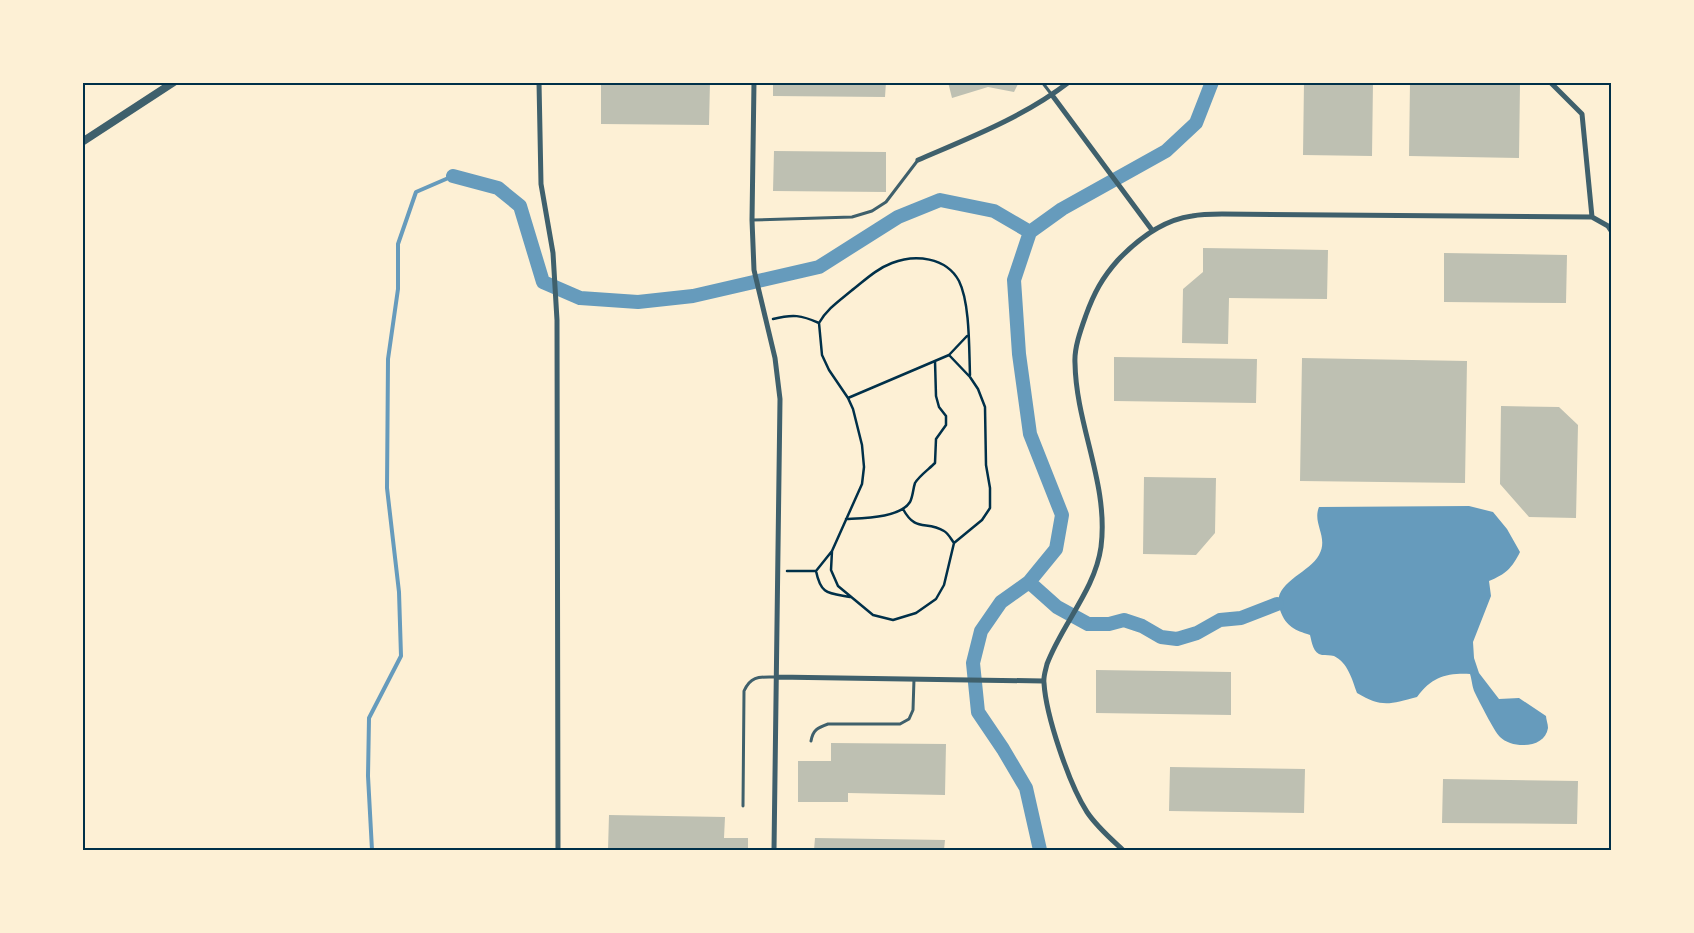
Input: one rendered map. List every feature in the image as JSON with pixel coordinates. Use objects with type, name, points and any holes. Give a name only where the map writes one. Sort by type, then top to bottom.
[{"type":"street","points":[[82,142],[174,82]]},
{"type":"street","points":[[539,82],[541,184],[553,253],[557,320],[558,850]]},
{"type":"street","points":[[754,82],[752,220],[754,270],[775,358],[780,399],[774,850]]},
{"type":"street","points":[[918,160],[989,129],[1052,95],[1069,82]]},
{"type":"street","points":[[1550,82],[1582,114],[1592,217]]},
{"type":"street","points":[[1052,95],[1152,230]]},
{"type":"street","points":[[1124,850],[1102,831],[1086,811],[1069,774],[1050,719],[1043,681],[1047,665],[1093,575],[1101,548],[1102,517],[1100,490],[1078,398],[1074,361],[1082,325],[1094,291],[1108,271],[1131,246],[1152,230],[1191,216],[1222,214],[1592,217],[1608,226],[1612,232]]},
{"type":"street","points":[[776,676],[1043,681]]},
{"type":"lane","points":[[1042,82],[1052,95]]},
{"type":"lane","points":[[752,220],[852,217],[872,211],[886,202],[918,160]]},
{"type":"lane","points":[[743,806],[744,691],[748,683],[758,677],[776,676]]},
{"type":"lane","points":[[811,741],[813,732],[819,727],[828,724],[900,724],[909,719],[913,710],[914,679]]},
{"type":"path","points":[[851,598],[827,593],[819,585],[816,572],[832,550],[862,484],[864,467],[862,445],[853,409],[822,355],[819,323],[824,314],[875,272],[892,263],[915,259],[933,260],[949,267],[958,280],[965,296],[970,376]]},
{"type":"path","points":[[766,321],[790,315],[803,316],[819,323]]},
{"type":"path","points":[[848,398],[949,355],[968,335]]},
{"type":"path","points":[[832,550],[831,570],[838,586],[872,615],[893,620],[916,613],[936,599],[944,585],[954,543],[982,520],[990,508],[985,407],[978,389],[970,376],[949,355]]},
{"type":"path","points":[[846,519],[870,518],[891,514],[903,509],[910,501],[916,480],[935,463],[936,439],[946,425],[946,416],[936,396],[935,361]]},
{"type":"path","points":[[903,509],[908,519],[918,524],[944,531],[954,543]]},
{"type":"path","points":[[778,570],[816,572]]},
{"type":"water","points":[[1469,506],[1493,512],[1507,529],[1520,552],[1508,570],[1489,581],[1491,596],[1473,642],[1474,658],[1479,673],[1499,699],[1519,698],[1546,716],[1548,728],[1546,735],[1535,743],[1527,745],[1512,744],[1497,734],[1475,693],[1470,674],[1454,674],[1440,678],[1428,685],[1417,697],[1393,703],[1380,703],[1366,698],[1357,693],[1349,672],[1343,663],[1334,656],[1319,654],[1313,647],[1310,635],[1288,624],[1280,610],[1278,601],[1280,593],[1285,586],[1314,562],[1322,548],[1322,536],[1317,519],[1319,507]]},
{"type":"building","points":[[601,82],[710,82],[709,125],[601,124]]},
{"type":"building","points":[[773,82],[886,82],[885,97],[773,96]]},
{"type":"building","points":[[948,82],[1019,82],[1014,92],[988,87],[952,98]]},
{"type":"building","points":[[1304,82],[1373,82],[1372,156],[1303,155]]},
{"type":"building","points":[[1410,82],[1520,84],[1519,158],[1409,156]]},
{"type":"building","points":[[774,151],[886,152],[886,192],[773,191]]},
{"type":"building","points":[[1203,248],[1328,250],[1327,299],[1229,298],[1228,344],[1182,343],[1183,289],[1203,272]]},
{"type":"building","points":[[1444,253],[1567,255],[1566,303],[1444,302]]},
{"type":"building","points":[[1114,357],[1257,359],[1256,403],[1114,401]]},
{"type":"building","points":[[1302,358],[1467,361],[1465,483],[1300,481]]},
{"type":"building","points":[[1501,406],[1559,407],[1578,425],[1576,518],[1529,517],[1500,484]]},
{"type":"building","points":[[1144,477],[1216,478],[1215,533],[1196,555],[1143,554]]},
{"type":"building","points":[[1096,670],[1231,672],[1231,715],[1096,713]]},
{"type":"building","points":[[831,743],[946,744],[945,795],[848,793],[848,802],[798,802],[798,761],[831,761]]},
{"type":"building","points":[[1170,767],[1305,769],[1304,813],[1169,811]]},
{"type":"building","points":[[1443,779],[1578,781],[1577,824],[1442,823]]},
{"type":"building","points":[[609,815],[725,817],[724,838],[748,838],[748,850],[608,850]]},
{"type":"building","points":[[815,838],[945,840],[944,850],[814,850]]},
{"type":"waterway","points":[[1040,850],[1026,788],[978,712],[973,663],[981,631],[1001,602],[1029,582],[1056,549],[1062,515],[1030,434],[1019,354],[1014,280],[1030,232],[1062,209],[1166,151],[1196,123],[1212,82]]},
{"type":"waterway","points":[[372,850],[368,776],[369,718],[401,656],[399,592],[387,488],[388,359],[398,289],[398,244],[416,192],[453,176]]},
{"type":"waterway","points":[[453,176],[498,188],[520,206],[543,282],[580,298],[638,302],[693,296],[819,267],[898,217],[940,200],[994,211],[1030,232]]},
{"type":"waterway","points":[[1029,582],[1057,607],[1088,624],[1109,624],[1124,620],[1142,626],[1161,637],[1177,639],[1197,633],[1220,620],[1241,618],[1277,604]]}]
